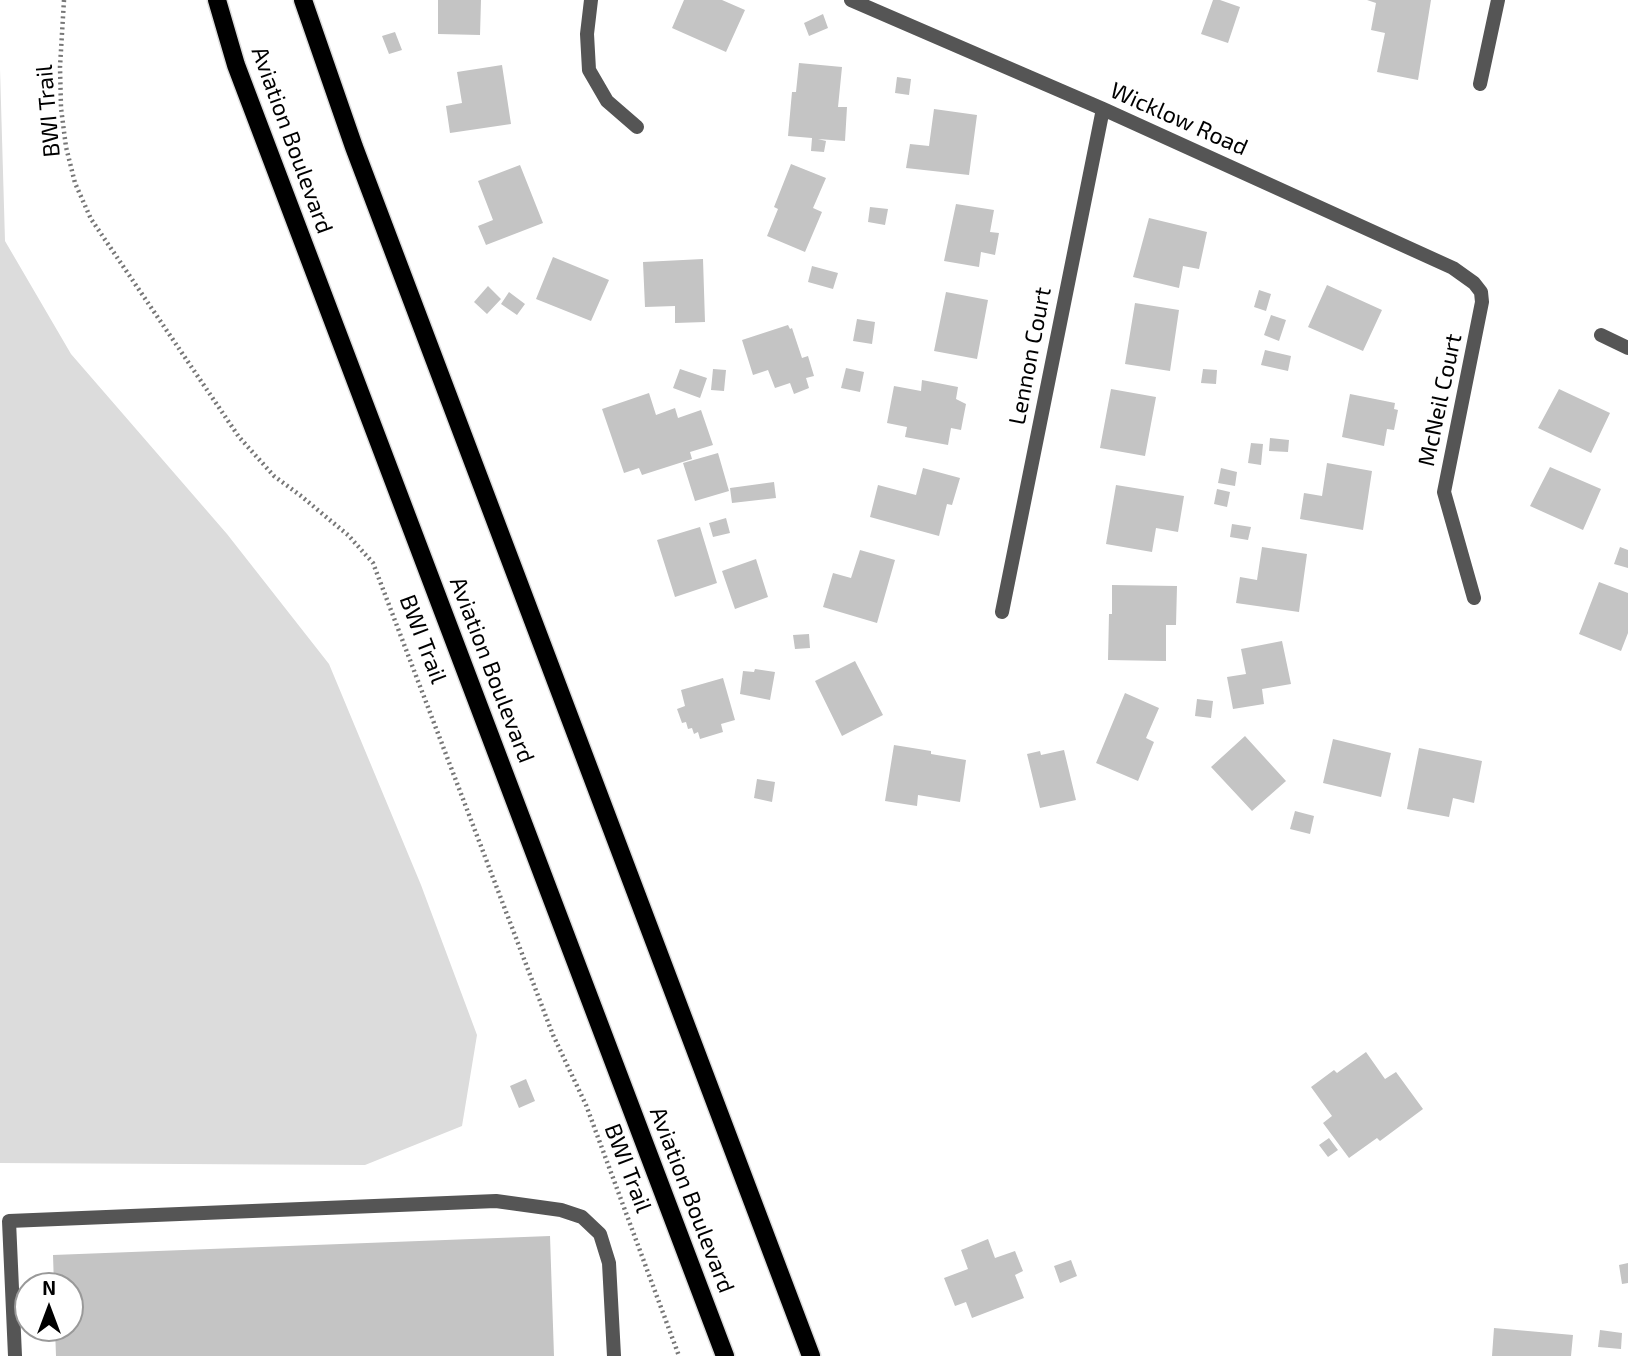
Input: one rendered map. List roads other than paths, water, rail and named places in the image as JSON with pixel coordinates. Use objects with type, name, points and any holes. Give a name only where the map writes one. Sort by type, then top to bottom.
[{"type":"main road","name":"Aviation Boulevard","points":[[217,0],[246,91],[725,1356]]},
{"type":"main road","points":[[303,0],[354,147],[811,1356]]},
{"type":"street","points":[[591,0],[587,34],[589,70],[607,101],[637,127]]},
{"type":"street","name":"Wicklow Road","points":[[851,0],[1103,109],[1453,268],[1466,276],[1481,292]]},
{"type":"street","points":[[1480,84],[1498,0]]},
{"type":"street","name":"Lennon Court","points":[[1002,612],[1103,109]]},
{"type":"street","name":"McNeil Court","points":[[1474,598],[1444,492],[1479,324],[1481,292]]},
{"type":"street","points":[[1601,335],[1628,348]]},
{"type":"street","points":[[15,1356],[9,1222],[496,1201],[561,1210],[582,1217],[600,1234],[609,1263],[614,1356]]}]
